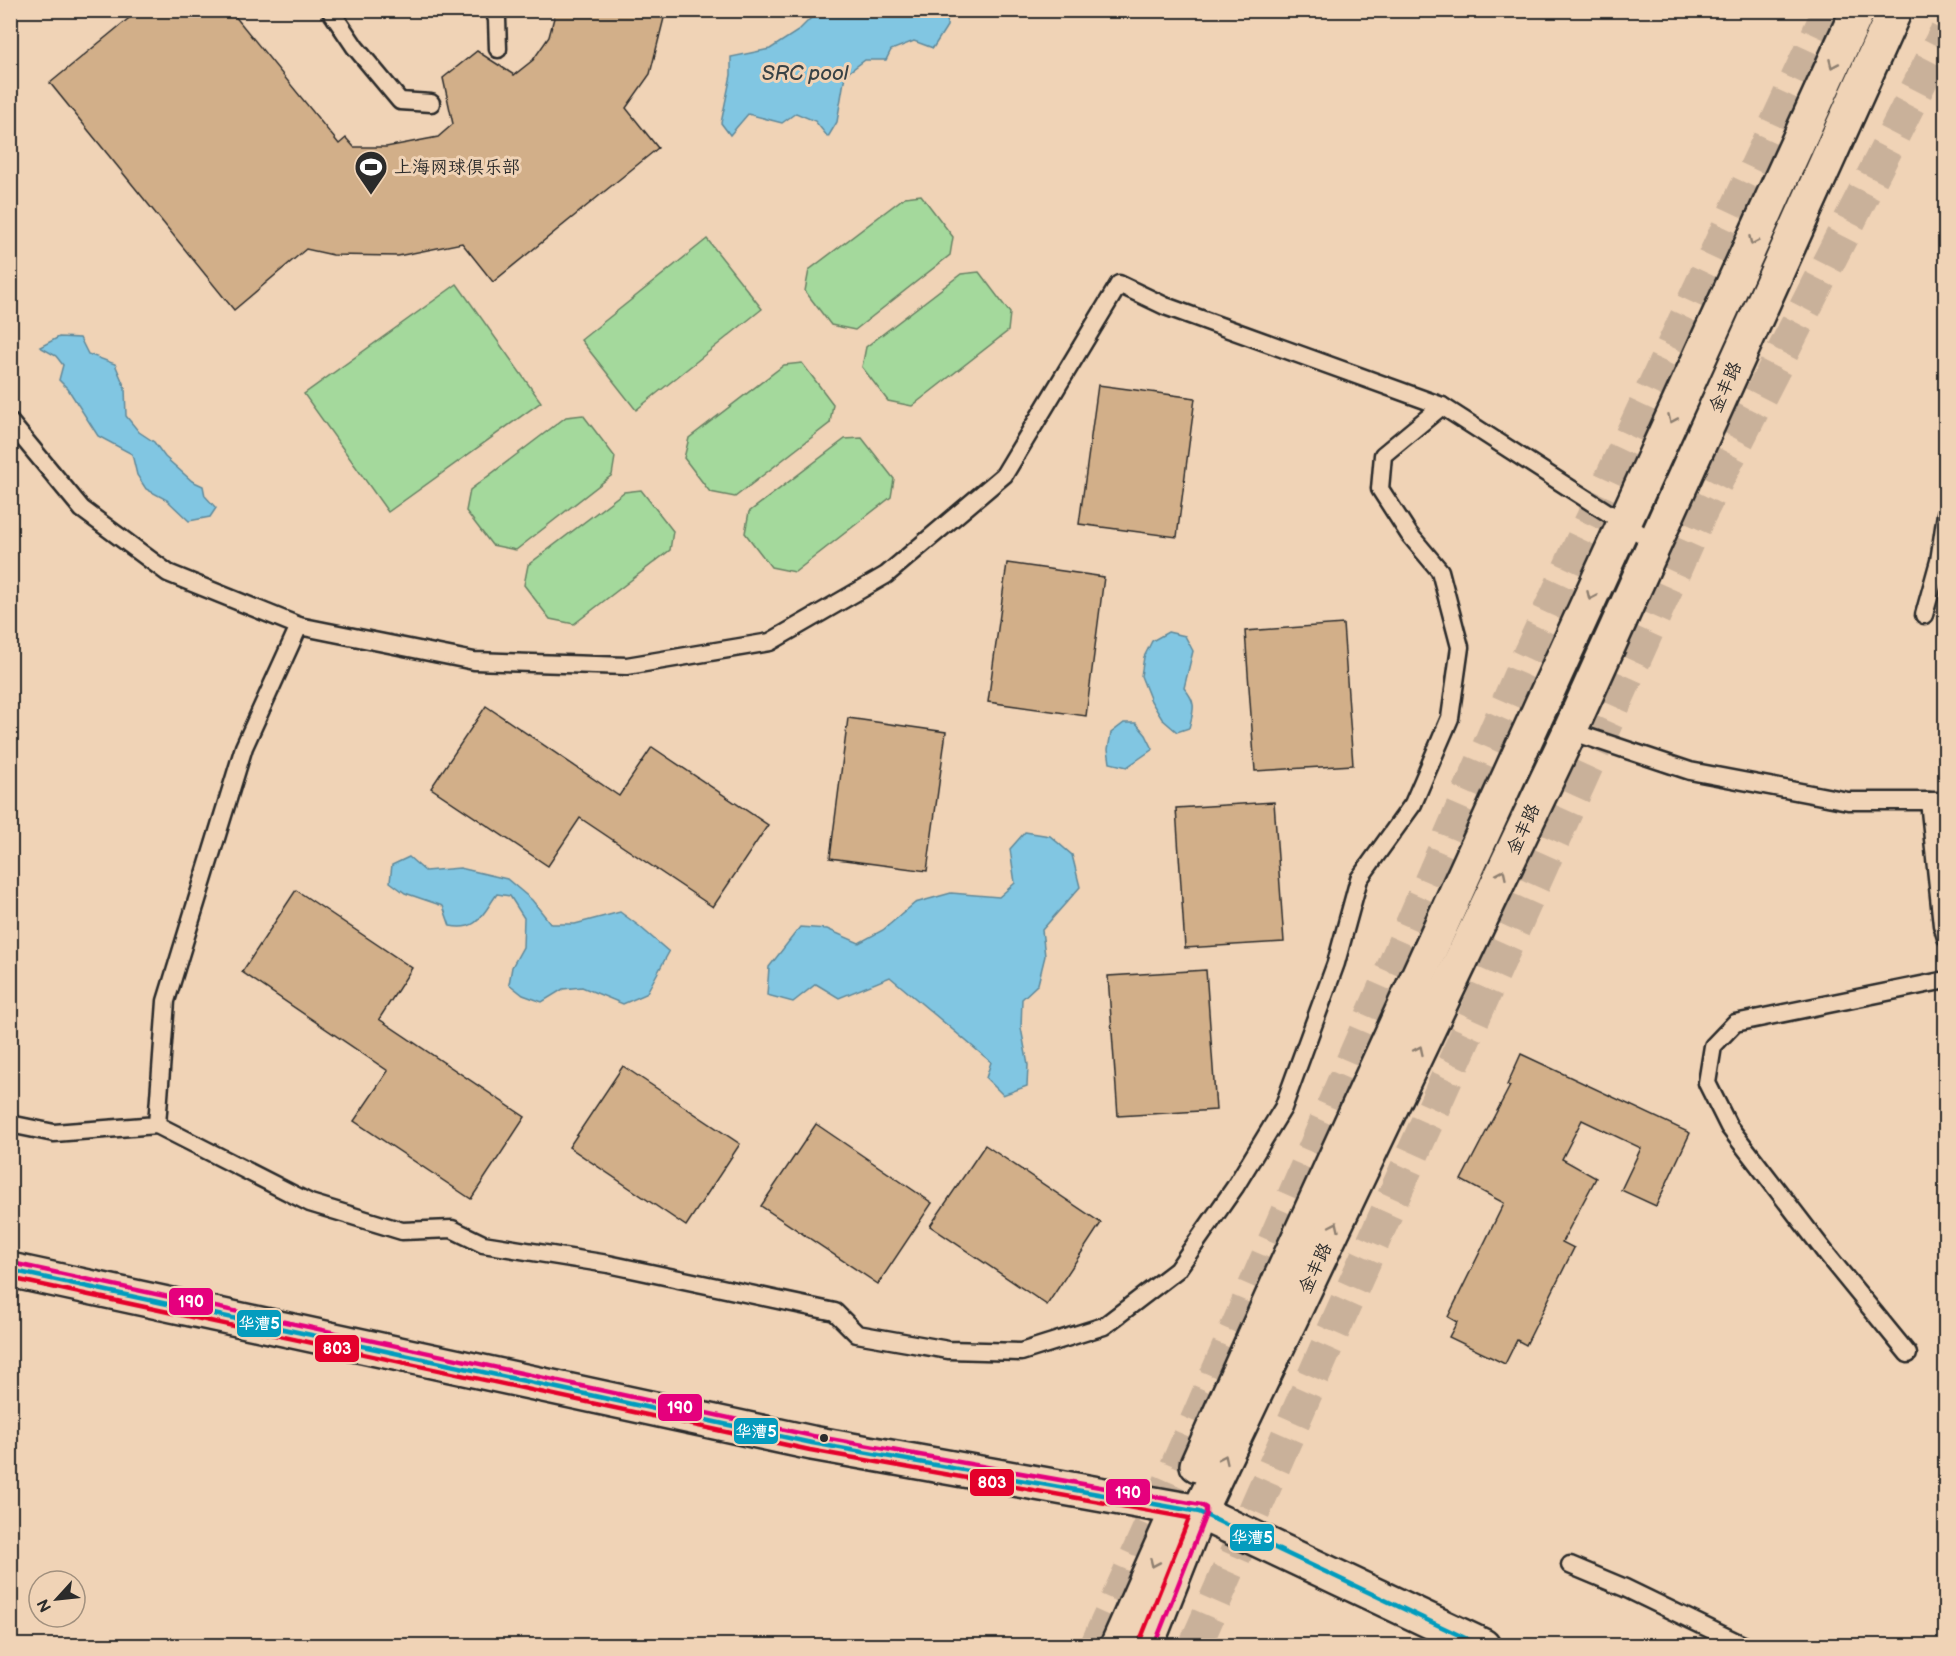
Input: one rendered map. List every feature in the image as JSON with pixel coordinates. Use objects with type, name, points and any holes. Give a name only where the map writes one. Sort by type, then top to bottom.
[{"type":"main road","points":[[1188,1511],[1280,1279],[1857,10]]},
{"type":"main road","name":"金丰路","points":[[1117,1646],[1188,1511],[1570,732],[1895,10]]},
{"type":"main road","points":[[10,1270],[812,1443],[1188,1511],[1483,1646]]},
{"type":"main road","name":"金丰路","points":[[1146,1646],[1188,1511]]},
{"type":"lane","points":[[330,10],[355,47],[400,101],[431,103]]},
{"type":"lane","points":[[493,10],[497,19],[498,49]]},
{"type":"lane","points":[[10,422],[82,509],[168,573],[298,626],[474,662],[627,666],[770,642],[886,575],[1004,475],[1119,285],[1165,306],[1442,406],[1655,543]]},
{"type":"lane","points":[[10,1124],[54,1133],[156,1125],[310,1203],[402,1231],[452,1229],[483,1244],[608,1264],[835,1312],[856,1334],[948,1350],[1021,1352],[1104,1326],[1177,1270],[1234,1187],[1283,1108],[1336,963],[1359,879],[1413,804],[1450,717],[1460,647],[1440,571],[1409,534],[1380,489],[1383,455],[1442,406]]},
{"type":"lane","points":[[1924,615],[1939,561],[1946,514]]},
{"type":"lane","points":[[156,1125],[166,1001],[244,747],[298,626]]},
{"type":"lane","points":[[1570,732],[1690,771],[1848,801],[1937,801],[1941,925],[1946,938]]},
{"type":"lane","points":[[1908,1354],[1828,1256],[1729,1127],[1707,1083],[1713,1046],[1735,1023],[1946,980]]},
{"type":"lane","points":[[1570,1565],[1625,1588],[1745,1646]]},
{"type":"green space","points":[[921,195],[953,237],[950,255],[855,330],[831,325],[805,291],[809,270],[905,197]]},
{"type":"green space","points":[[707,239],[762,309],[636,410],[581,340]]},
{"type":"green space","points":[[979,272],[1010,313],[1008,331],[912,406],[888,401],[862,367],[866,347],[961,274]]},
{"type":"green space","points":[[457,284],[541,402],[388,512],[304,394]]},
{"type":"green space","points":[[802,363],[833,404],[830,423],[735,497],[710,492],[684,458],[689,438],[784,365]]},
{"type":"green space","points":[[583,415],[615,457],[612,475],[516,550],[492,545],[466,511],[470,490],[566,417]]},
{"type":"green space","points":[[862,438],[894,479],[891,497],[795,572],[771,567],[745,533],[749,512],[845,439]]},
{"type":"green space","points":[[641,490],[673,531],[670,550],[574,624],[550,619],[524,585],[528,565],[624,492]]},
{"type":"water","name":"SRC pool","points":[[818,11],[948,11],[947,26],[933,48],[914,41],[891,50],[886,60],[865,60],[845,75],[837,122],[828,137],[815,121],[796,113],[782,123],[748,114],[730,135],[721,123],[731,75],[731,57],[770,49],[798,31]]},
{"type":"water","points":[[59,337],[80,338],[88,354],[115,364],[125,388],[126,416],[139,432],[154,442],[165,457],[192,481],[203,486],[205,496],[216,508],[210,517],[189,521],[167,500],[146,489],[137,475],[132,454],[98,436],[68,389],[59,380],[63,365],[56,356],[40,347]]},
{"type":"water","points":[[1168,632],[1185,636],[1193,651],[1184,688],[1193,702],[1192,716],[1189,728],[1177,732],[1162,719],[1151,701],[1141,676],[1144,657],[1152,641]]},
{"type":"water","points":[[1124,723],[1136,723],[1146,735],[1153,749],[1127,767],[1110,763],[1108,749],[1111,733]]},
{"type":"water","points":[[1025,832],[1050,836],[1072,855],[1080,887],[1042,930],[1045,956],[1038,984],[1022,999],[1021,1028],[1028,1065],[1027,1086],[1003,1095],[986,1078],[991,1062],[890,977],[839,998],[816,984],[793,1002],[767,995],[769,967],[800,927],[827,929],[859,943],[883,930],[915,903],[951,893],[999,897],[1015,883],[1010,849]]},
{"type":"water","points":[[409,857],[425,871],[460,868],[507,879],[532,900],[551,924],[575,924],[620,912],[669,952],[646,994],[623,1004],[582,987],[563,989],[542,1002],[523,995],[509,984],[512,967],[523,947],[524,918],[510,896],[497,894],[473,924],[450,926],[443,906],[405,893],[390,882],[392,865]]},
{"type":"building","name":"上海网球俱乐部","points":[[139,10],[230,10],[339,144],[346,138],[354,147],[386,147],[438,137],[453,124],[443,78],[477,51],[514,75],[533,60],[549,37],[556,10],[666,10],[650,74],[626,108],[658,148],[493,282],[462,243],[398,256],[333,255],[306,249],[234,310],[50,83]]},
{"type":"building","points":[[1098,385],[1195,398],[1177,537],[1079,524]]},
{"type":"building","points":[[1007,563],[1104,577],[1086,716],[988,702]]},
{"type":"building","points":[[1343,624],[1353,765],[1255,771],[1245,631]]},
{"type":"building","points":[[486,706],[619,796],[652,747],[768,825],[713,907],[580,818],[548,866],[431,788]]},
{"type":"building","points":[[848,718],[946,732],[927,871],[830,858]]},
{"type":"building","points":[[1274,802],[1284,942],[1185,948],[1176,808]]},
{"type":"building","points":[[296,890],[412,968],[379,1019],[525,1117],[471,1199],[354,1121],[388,1071],[242,972]]},
{"type":"building","points":[[1206,970],[1216,1110],[1118,1116],[1108,976]]},
{"type":"building","points":[[1521,1054],[1690,1133],[1656,1206],[1621,1190],[1641,1148],[1582,1120],[1562,1159],[1596,1178],[1562,1242],[1574,1248],[1526,1345],[1517,1340],[1505,1364],[1449,1337],[1457,1322],[1448,1317],[1504,1203],[1461,1180],[1510,1086],[1507,1085]]},
{"type":"building","points":[[623,1066],[740,1144],[686,1226],[569,1147]]},
{"type":"building","points":[[816,1124],[932,1203],[878,1284],[761,1206]]},
{"type":"building","points":[[985,1145],[1101,1223],[1047,1305],[930,1226]]},
{"type":"tunnel","points":[[1096,1646],[1168,1486],[1524,665],[1829,10]]},
{"type":"tunnel","points":[[1195,1646],[1340,1316],[1700,514],[1946,32]]},
{"type":"transit line","name":"190","points":[[12,1263],[813,1436],[1201,1505],[1206,1508],[1206,1514],[1154,1646]]},
{"type":"transit line","name":"华漕5","points":[[10,1270],[812,1443],[1199,1512],[1482,1646]]},
{"type":"transit line","name":"803","points":[[10,1278],[810,1450],[1189,1518],[1139,1643]]},
{"type":"place","name":"上海网球俱乐部","points":[[371,196]]}]
